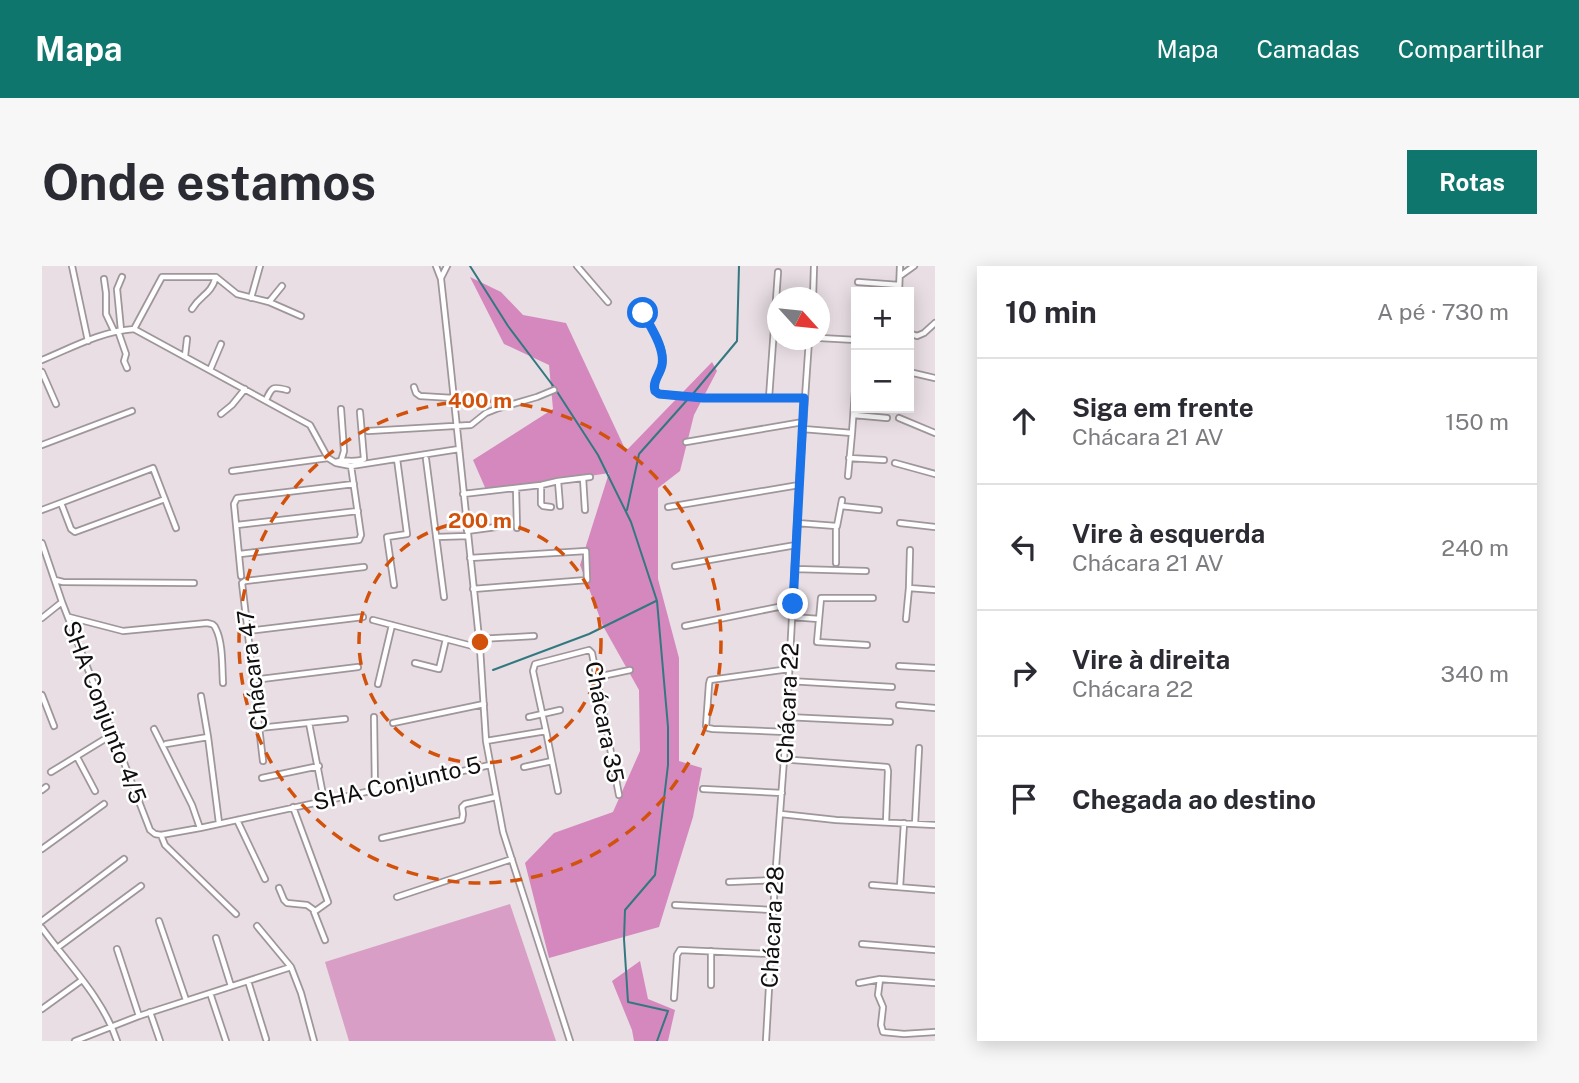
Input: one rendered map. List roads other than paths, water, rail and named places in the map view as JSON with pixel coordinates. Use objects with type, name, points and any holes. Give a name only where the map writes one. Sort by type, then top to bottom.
[{"type":"street","points":[[72,266],[88,341]]},
{"type":"street","points":[[251,298],[260,266]]},
{"type":"street","name":"SHA Conjunto 5","points":[[161,835],[490,765],[457,426],[441,279],[436,266]]},
{"type":"street","points":[[441,279],[447,266]]},
{"type":"street","points":[[577,266],[608,302]]},
{"type":"street","points":[[813,287],[814,266]]},
{"type":"street","points":[[858,282],[899,285],[900,266]]},
{"type":"street","points":[[900,276],[914,266]]},
{"type":"street","points":[[769,398],[778,272]]},
{"type":"street","points":[[117,331],[117,289],[122,277]]},
{"type":"street","points":[[134,329],[162,277],[216,277],[237,294],[269,302],[301,316]]},
{"type":"street","points":[[192,309],[199,298],[212,289],[216,277]]},
{"type":"street","points":[[104,279],[106,314],[117,331],[126,354],[124,361],[127,368]]},
{"type":"street","points":[[269,302],[282,286]]},
{"type":"street","points":[[643,313],[662,353],[661,368],[653,384],[659,394],[703,398],[804,398]]},
{"type":"street","points":[[914,335],[924,333],[935,323]]},
{"type":"street","points":[[42,360],[117,331],[134,329],[310,425],[328,458]]},
{"type":"street","points":[[185,356],[187,339]]},
{"type":"street","points":[[830,339],[851,340]]},
{"type":"street","points":[[210,370],[221,344]]},
{"type":"street","name":"Chácara 22","points":[[781,814],[808,350]]},
{"type":"street","points":[[42,372],[56,404]]},
{"type":"street","points":[[914,373],[935,378]]},
{"type":"street","points":[[414,387],[420,396],[453,398]]},
{"type":"street","points":[[266,400],[273,388],[286,390]]},
{"type":"street","points":[[221,414],[246,389]]},
{"type":"street","points":[[368,431],[471,425],[486,413],[554,390]]},
{"type":"street","points":[[338,462],[344,452],[341,409]]},
{"type":"street","points":[[42,445],[132,411]]},
{"type":"street","points":[[338,462],[364,458],[360,412]]},
{"type":"street","points":[[848,476],[854,415],[887,418]]},
{"type":"street","points":[[899,418],[935,433]]},
{"type":"street","points":[[686,442],[803,422]]},
{"type":"street","points":[[803,429],[852,433]]},
{"type":"street","points":[[232,471],[328,458],[351,466],[459,449]]},
{"type":"street","points":[[849,458],[884,460]]},
{"type":"street","points":[[394,585],[387,537],[407,534],[397,459]]},
{"type":"street","points":[[426,459],[444,597]]},
{"type":"street","points":[[895,463],[935,474]]},
{"type":"street","points":[[240,554],[359,540],[361,536],[351,466]]},
{"type":"street","points":[[42,510],[153,468],[176,528]]},
{"type":"street","points":[[463,494],[590,477]]},
{"type":"street","points":[[583,478],[585,510]]},
{"type":"street","points":[[558,481],[560,506]]},
{"type":"street","name":"Chácara 47","points":[[263,761],[234,504],[237,498],[354,484]]},
{"type":"street","points":[[541,485],[541,504],[551,507]]},
{"type":"street","points":[[668,507],[799,485]]},
{"type":"street","points":[[516,488],[517,528]]},
{"type":"street","points":[[61,503],[71,529],[75,532],[166,499]]},
{"type":"street","points":[[836,563],[836,527],[841,503],[879,510]]},
{"type":"street","points":[[237,525],[358,511]]},
{"type":"street","points":[[797,523],[832,524],[836,527]]},
{"type":"street","points":[[900,523],[935,527]]},
{"type":"street","points":[[436,537],[496,527]]},
{"type":"street","name":"SHA Conjunto 4/5","points":[[42,543],[150,830],[161,835],[165,845],[236,914]]},
{"type":"street","points":[[675,566],[796,545]]},
{"type":"street","points":[[906,619],[910,550]]},
{"type":"street","points":[[470,558],[586,551],[587,580],[473,589]]},
{"type":"street","points":[[243,578],[364,567]]},
{"type":"street","points":[[795,569],[866,571]]},
{"type":"street","points":[[55,580],[194,583]]},
{"type":"street","points":[[909,588],[935,590]]},
{"type":"street","points":[[867,645],[817,642],[821,598],[873,598]]},
{"type":"street","points":[[42,618],[62,602]]},
{"type":"street","points":[[685,626],[793,604]]},
{"type":"street","points":[[69,617],[123,631],[212,624],[216,628],[223,682]]},
{"type":"street","points":[[247,631],[363,617]]},
{"type":"street","points":[[792,617],[819,619]]},
{"type":"street","points":[[373,620],[480,648]]},
{"type":"street","points":[[378,684],[392,625]]},
{"type":"street","points":[[479,639],[534,636]]},
{"type":"street","points":[[415,663],[439,669],[446,639]]},
{"type":"street","name":"Chácara 35","points":[[558,792],[533,671],[535,664],[589,650],[597,677],[619,794]]},
{"type":"street","points":[[899,666],[935,668]]},
{"type":"street","points":[[253,680],[358,667]]},
{"type":"street","points":[[786,732],[710,729],[706,726],[710,680],[789,669]]},
{"type":"street","points":[[597,677],[630,670]]},
{"type":"street","points":[[789,681],[892,687]]},
{"type":"street","points":[[42,695],[54,726]]},
{"type":"street","points":[[201,696],[219,823]]},
{"type":"street","points":[[393,723],[484,704]]},
{"type":"street","points":[[899,705],[935,708]]},
{"type":"street","points":[[529,717],[560,710]]},
{"type":"street","points":[[374,717],[375,789]]},
{"type":"street","points":[[787,717],[890,722]]},
{"type":"street","points":[[259,728],[345,719]]},
{"type":"street","points":[[309,723],[324,800]]},
{"type":"street","points":[[154,729],[192,805],[200,828]]},
{"type":"street","points":[[486,741],[546,731]]},
{"type":"street","points":[[51,772],[114,734]]},
{"type":"street","points":[[166,744],[208,737]]},
{"type":"street","points":[[915,824],[919,748]]},
{"type":"street","points":[[77,757],[95,791]]},
{"type":"street","points":[[793,760],[887,767],[887,822]]},
{"type":"street","points":[[524,767],[552,761]]},
{"type":"street","points":[[490,765],[503,832],[570,1041]]},
{"type":"street","points":[[262,778],[319,766]]},
{"type":"street","points":[[703,789],[782,793]]},
{"type":"street","points":[[382,838],[461,820],[463,806],[496,797]]},
{"type":"street","points":[[42,849],[104,804]]},
{"type":"street","points":[[293,807],[328,902],[314,910]]},
{"type":"street","points":[[781,814],[935,825]]},
{"type":"street","name":"Chácara 28","points":[[766,1041],[781,814]]},
{"type":"street","points":[[237,820],[265,879]]},
{"type":"street","points":[[901,887],[904,823]]},
{"type":"street","points":[[42,921],[124,859]]},
{"type":"street","points":[[397,897],[512,859]]},
{"type":"street","points":[[729,882],[775,880]]},
{"type":"street","points":[[872,885],[935,890]]},
{"type":"street","points":[[57,948],[141,886]]},
{"type":"street","points":[[279,888],[287,903],[307,905],[314,910]]},
{"type":"street","points":[[675,905],[774,910]]},
{"type":"street","points":[[314,910],[325,940]]},
{"type":"street","points":[[159,921],[186,1000]]},
{"type":"street","points":[[257,926],[291,967],[314,1041]]},
{"type":"street","points":[[42,928],[82,980],[112,1026],[117,1041]]},
{"type":"street","points":[[216,938],[232,986]]},
{"type":"street","points":[[862,944],[935,950]]},
{"type":"street","points":[[117,949],[139,1016]]},
{"type":"street","points":[[674,998],[679,951],[771,954]]},
{"type":"street","points":[[711,951],[711,985]]},
{"type":"street","points":[[75,1041],[150,1012],[291,967]]},
{"type":"street","points":[[880,979],[878,992],[883,1005],[883,1032],[935,1032]]},
{"type":"street","points":[[859,983],[880,979],[935,983]]},
{"type":"street","points":[[42,1009],[82,980]]},
{"type":"street","points":[[248,981],[267,1039]]},
{"type":"street","points":[[210,993],[226,1041]]},
{"type":"street","points":[[150,1012],[160,1041]]},
{"type":"waterway","points":[[470,266],[508,326],[554,387],[598,455],[631,522],[657,601],[668,727],[668,765],[655,875],[625,910],[624,939],[628,1002],[668,1011],[657,1041]]},
{"type":"waterway","points":[[692,395],[737,341],[739,266]]},
{"type":"waterway","points":[[627,510],[639,454],[688,399]]},
{"type":"waterway","points":[[493,670],[589,634],[656,601]]}]
